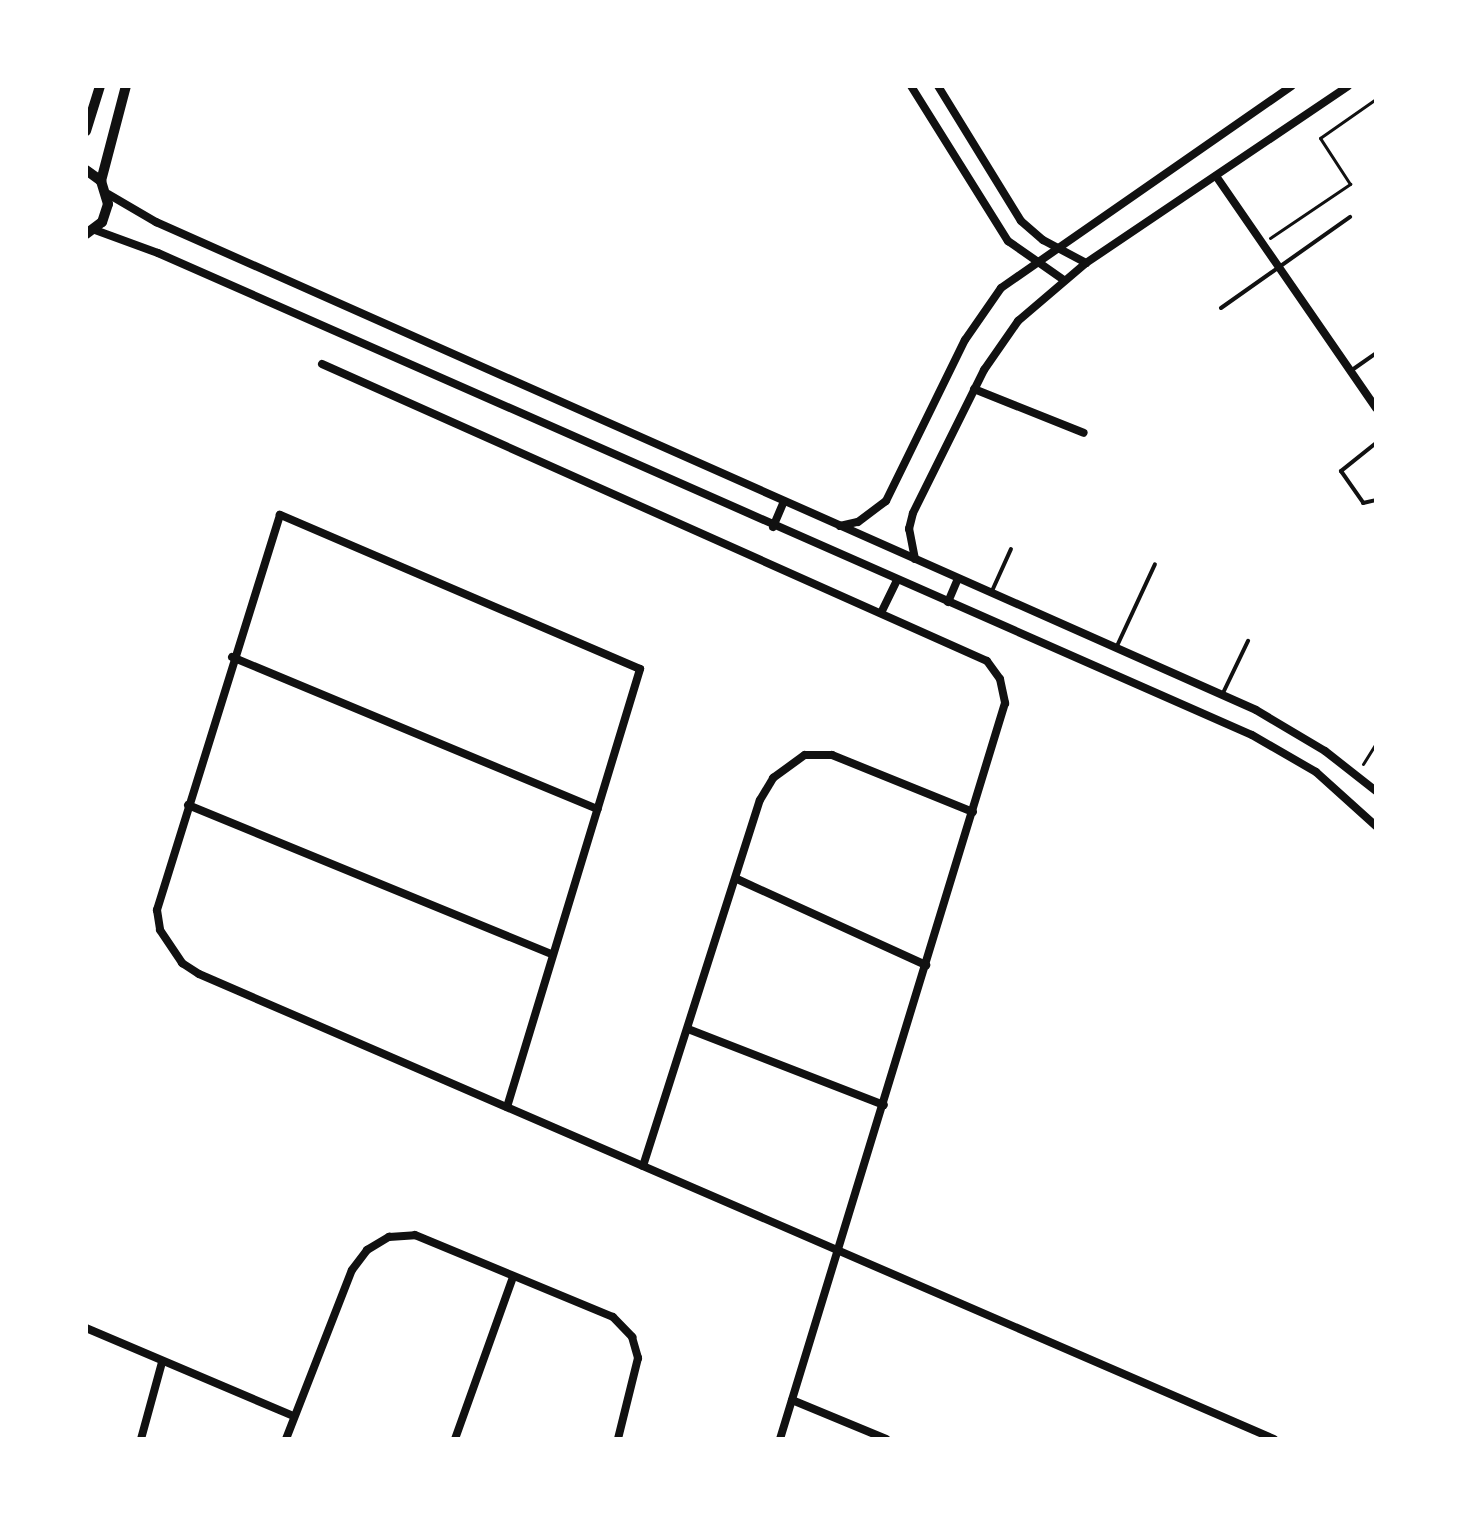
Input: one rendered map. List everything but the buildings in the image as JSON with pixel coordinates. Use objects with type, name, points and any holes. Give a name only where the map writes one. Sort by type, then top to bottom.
[{"type":"street","points":[[86,131],[100,86]]},
{"type":"street","points":[[101,181],[126,86]]},
{"type":"street","points":[[911,86],[1008,241],[1033,263],[1064,280]]},
{"type":"street","points":[[938,86],[1021,221],[1055,247],[1086,263]]},
{"type":"street","points":[[840,526],[858,522],[886,501],[977,320],[1001,288],[1055,247],[1292,86]]},
{"type":"street","points":[[915,559],[909,529],[913,513],[974,389],[1011,328],[1086,263],[1348,86]]},
{"type":"street","points":[[86,170],[101,181],[108,194],[107,214],[89,234],[158,253],[1285,752],[1344,795],[1376,826]]},
{"type":"street","points":[[1216,176],[1376,408]]},
{"type":"street","points":[[108,194],[156,222],[1222,695],[1291,729],[1357,774],[1376,791]]},
{"type":"street","points":[[322,364],[987,661],[1000,679],[1005,703],[780,1439]]},
{"type":"street","points":[[974,389],[1084,433]]},
{"type":"street","points":[[773,527],[784,501]]},
{"type":"street","points":[[507,1107],[640,669],[280,515],[232,657],[157,910],[165,939],[182,963],[507,1107],[1274,1439]]},
{"type":"street","points":[[948,602],[958,579]]},
{"type":"street","points":[[881,613],[897,580]]},
{"type":"street","points":[[232,657],[598,809]]},
{"type":"street","points":[[643,1166],[760,800],[773,778],[805,755],[832,755],[973,812]]},
{"type":"street","points":[[188,805],[552,954]]},
{"type":"street","points":[[737,879],[926,965]]},
{"type":"street","points":[[688,1029],[884,1105]]},
{"type":"street","points":[[286,1439],[352,1270],[367,1250],[389,1237],[415,1235],[613,1317],[632,1337],[638,1358],[618,1439]]},
{"type":"street","points":[[455,1439],[513,1277]]},
{"type":"street","points":[[86,1328],[293,1416]]},
{"type":"street","points":[[141,1439],[162,1362]]},
{"type":"street","points":[[792,1400],[886,1439]]},
{"type":"lane","points":[[1221,308],[1350,217]]},
{"type":"lane","points":[[1351,371],[1376,353]]},
{"type":"lane","points":[[1376,443],[1341,471],[1365,505],[1376,500]]},
{"type":"lane","points":[[991,593],[1011,549]]},
{"type":"lane","points":[[1116,649],[1155,564]]},
{"type":"lane","points":[[1222,695],[1248,641]]},
{"type":"path","points":[[1262,243],[1350,183],[1320,138],[1376,99]]},
{"type":"path","points":[[1357,774],[1376,743]]}]
